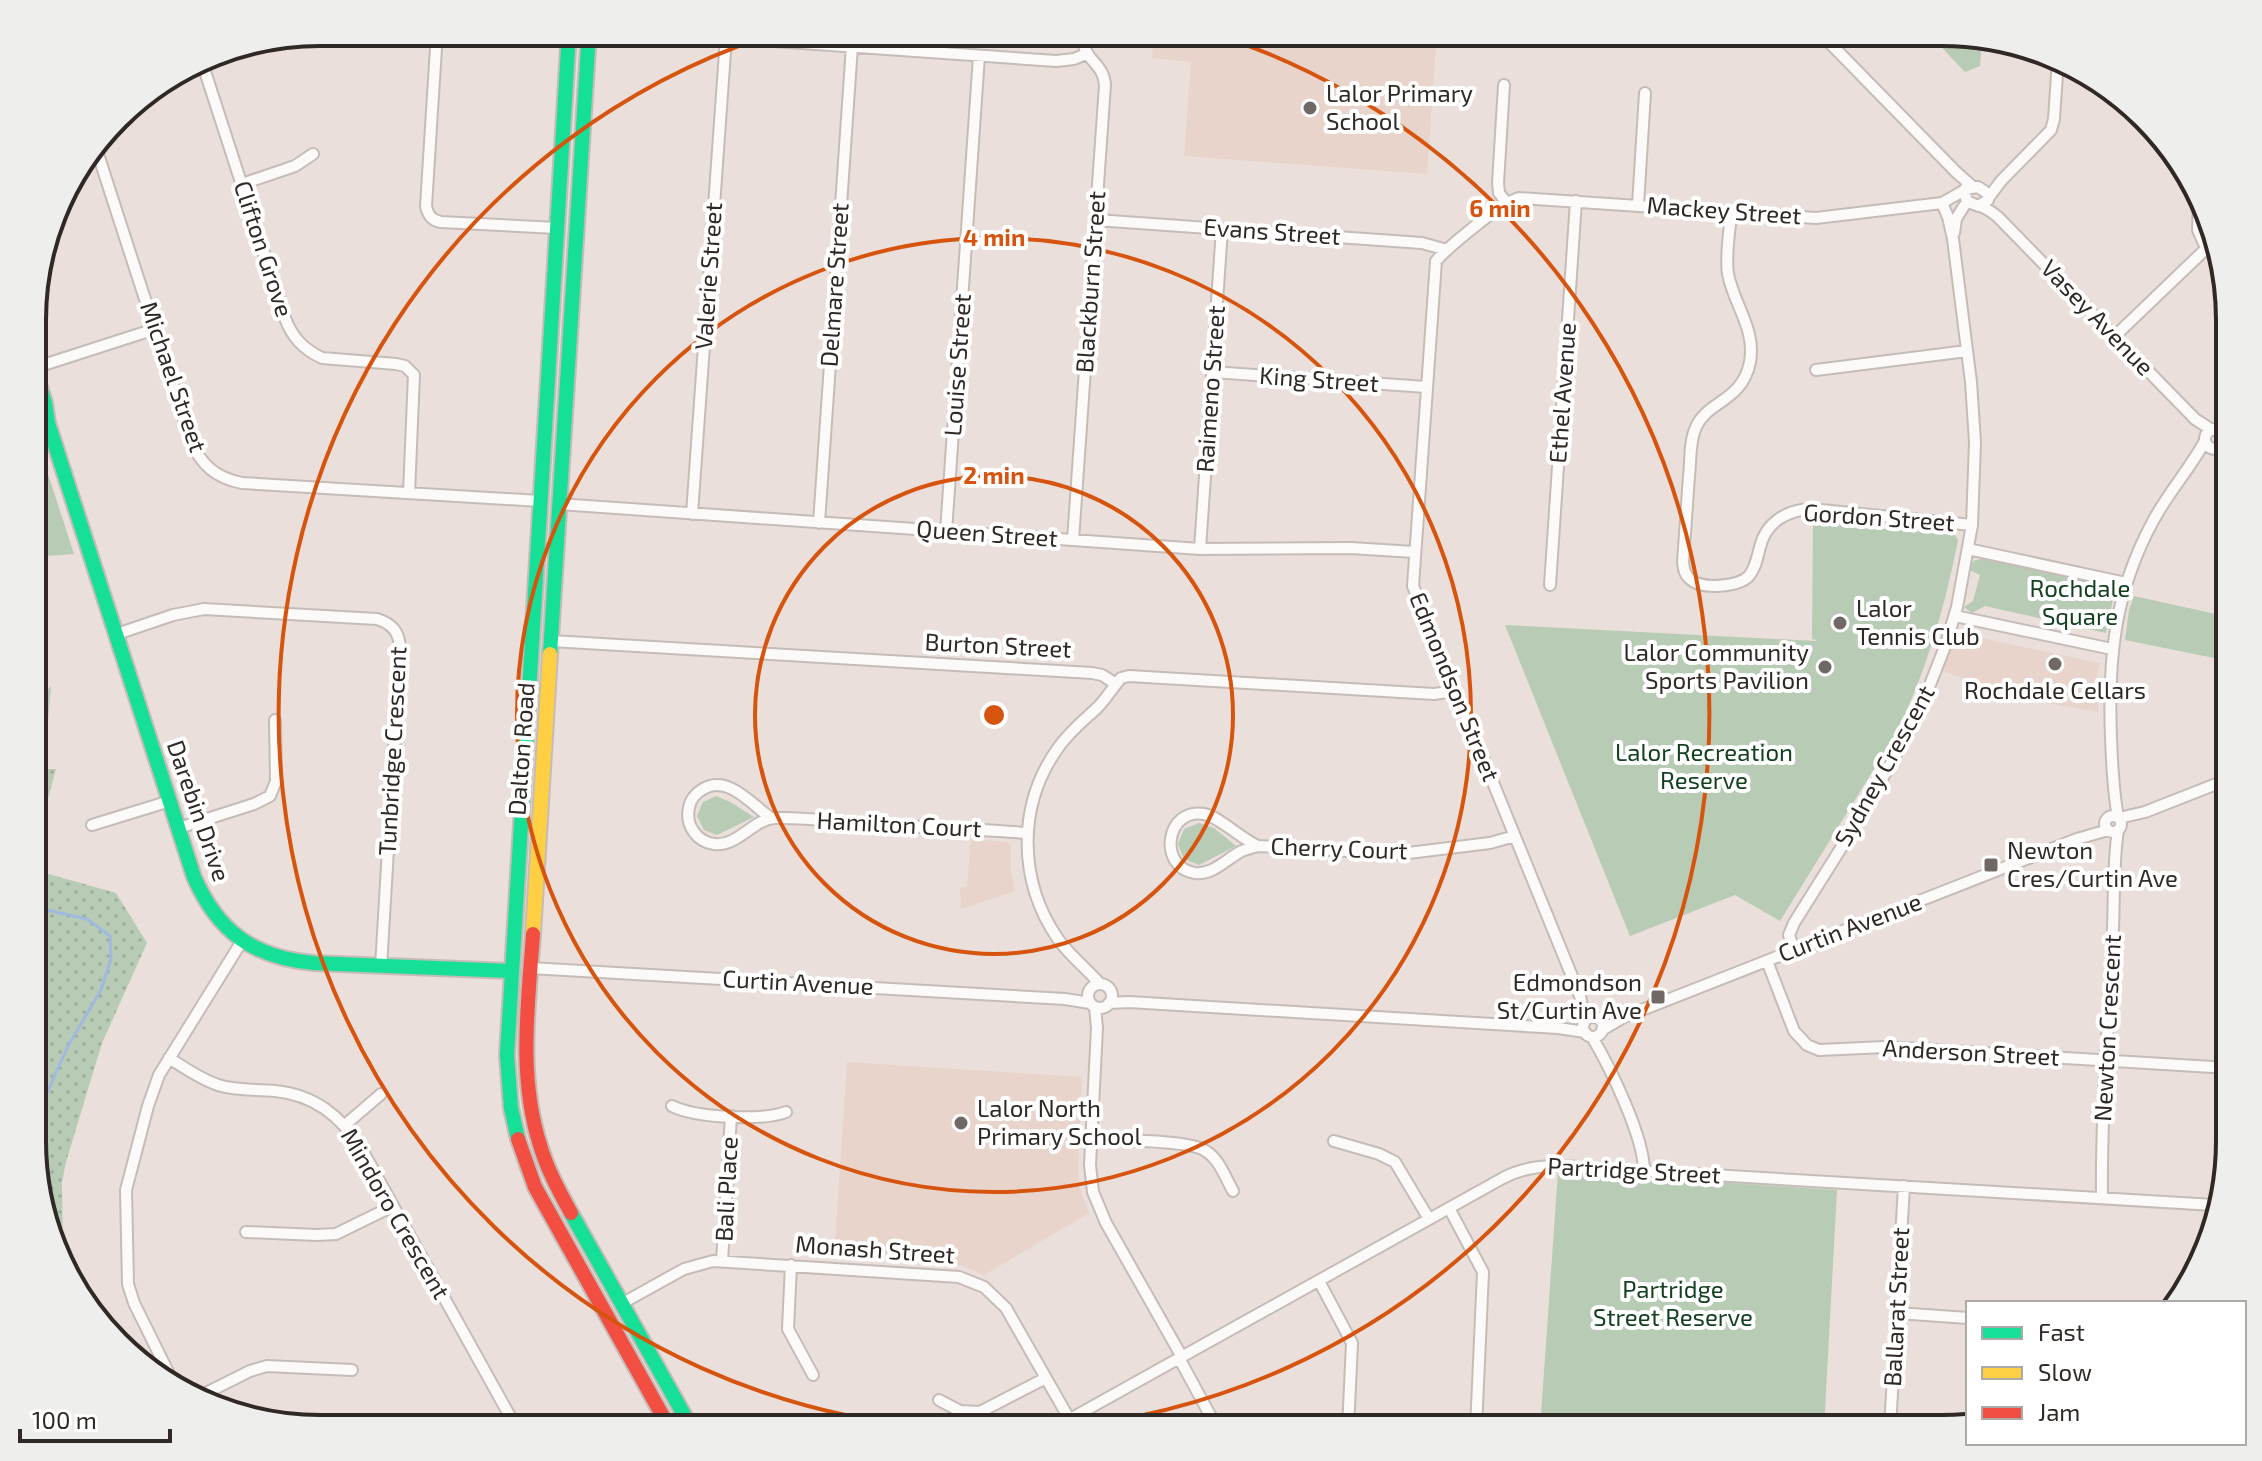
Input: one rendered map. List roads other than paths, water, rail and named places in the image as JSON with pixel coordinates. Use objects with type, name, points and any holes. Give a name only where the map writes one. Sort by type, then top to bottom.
[{"type":"main road","name":"Dalton Road","points":[[568,47],[507,1047],[508,1079],[519,1145],[535,1187],[662,1415]]},
{"type":"main road","name":"Dalton Road","points":[[588,47],[525,1067],[535,1133],[554,1182],[684,1415]]},
{"type":"main road","name":"Darebin Drive","points":[[46,410],[200,891],[222,924],[242,941],[287,960],[381,967],[512,971]]},
{"type":"main road","name":"Darebin Drive","points":[[46,419],[48,423]]},
{"type":"main road","name":"Burton Street","points":[[532,639],[551,641]]},
{"type":"main road","name":"Monash Street","points":[[605,1313],[621,1304]]},
{"type":"street","name":"Vasey Avenue","points":[[1833,46],[1956,172],[1975,196],[2215,436]]},
{"type":"street","points":[[435,47],[427,213],[441,222],[556,228]]},
{"type":"street","name":"Valerie Street","points":[[692,514],[725,47]]},
{"type":"street","name":"Delmare Street","points":[[819,523],[852,47]]},
{"type":"street","points":[[860,47],[1056,61],[1086,54]]},
{"type":"street","name":"Blackburn Street","points":[[1073,540],[1105,80],[1102,70],[1086,54],[1085,47]]},
{"type":"street","name":"Louise Street","points":[[946,532],[979,56]]},
{"type":"street","name":"Clifton Grove","points":[[205,72],[285,318],[294,336],[322,358],[396,364],[411,370],[415,381],[409,493]]},
{"type":"street","points":[[1975,196],[2001,181],[2047,135],[2053,125],[2057,72]]},
{"type":"street","points":[[1447,250],[1507,203],[1499,193],[1498,183],[1504,85]]},
{"type":"street","points":[[1638,205],[1645,93]]},
{"type":"street","points":[[242,184],[295,166],[313,154]]},
{"type":"street","name":"Michael Street","points":[[99,158],[195,452],[207,468],[223,478],[242,483],[540,501]]},
{"type":"street","name":"Mackey Street","points":[[1507,203],[1524,197],[1816,218],[1942,203],[1975,196]]},
{"type":"street","name":"Sydney Crescent","points":[[1953,239],[1956,219],[1975,196]]},
{"type":"street","name":"Ethel Avenue","points":[[1550,585],[1576,201]]},
{"type":"street","name":"Sydney Crescent","points":[[1794,950],[1789,935],[1794,923],[1863,813],[1918,715],[1955,616],[1972,525],[1975,442],[1953,239],[1942,203]]},
{"type":"street","name":"Gordon Street","points":[[1731,212],[1728,275],[1748,327],[1751,358],[1737,389],[1705,414],[1695,429],[1683,562],[1686,574],[1695,583],[1701,584],[1729,585],[1744,580],[1755,568],[1763,538],[1773,524],[1787,513],[1802,509],[1972,525]]},
{"type":"street","name":"Evans Street","points":[[1096,220],[1422,243],[1447,250]]},
{"type":"street","name":"Raimeno Street","points":[[1200,549],[1222,229]]},
{"type":"street","points":[[2115,336],[2206,248]]},
{"type":"street","name":"Edmondson Street","points":[[1447,250],[1435,266],[1413,586],[1642,1147],[1644,1171]]},
{"type":"street","points":[[46,364],[155,329]]},
{"type":"street","points":[[1816,370],[1967,351]]},
{"type":"street","name":"King Street","points":[[1213,372],[1426,387]]},
{"type":"street","name":"Newton Crescent","points":[[2102,1198],[2101,1138],[2114,921],[2112,649],[2126,583],[2152,522],[2195,460],[2215,442]]},
{"type":"street","name":"Queen Street","points":[[559,504],[1200,549],[1351,548],[1414,552]]},
{"type":"street","points":[[1968,549],[2126,583]]},
{"type":"street","name":"Tunbridge Crescent","points":[[117,634],[173,615],[204,609],[377,619],[394,628],[400,648],[381,967]]},
{"type":"street","points":[[1955,616],[2112,649]]},
{"type":"street","name":"Burton Street","points":[[551,641],[1092,673],[1116,684],[1121,678],[1129,676],[1434,694],[1455,691]]},
{"type":"street","points":[[1116,684],[1097,708],[1060,744],[1050,759],[1034,796],[1027,833],[1028,863],[1037,899],[1058,939],[1084,967],[1098,998],[1090,1179],[1097,1206],[1210,1414]]},
{"type":"street","points":[[179,828],[270,796],[276,781],[275,720]]},
{"type":"street","name":"Curtin Avenue","points":[[530,968],[1065,999],[1098,998],[1558,1028],[1593,1026],[1624,1017],[2215,784]]},
{"type":"street","points":[[722,785],[737,792],[771,818],[734,840],[717,844],[698,836],[690,825],[688,812],[692,799],[702,789],[722,785]]},
{"type":"street","points":[[92,825],[170,801]]},
{"type":"street","name":"Cherry Court","points":[[1258,846],[1239,852],[1215,869],[1197,873],[1179,866],[1173,858],[1170,841],[1174,827],[1180,821],[1197,814],[1214,817],[1245,841],[1258,846],[1400,854],[1490,843],[1515,836]]},
{"type":"street","name":"Hamilton Court","points":[[771,818],[1027,833]]},
{"type":"street","points":[[166,1367],[128,1284],[128,1179],[154,1088],[169,1058],[242,941]]},
{"type":"street","name":"Anderson Street","points":[[1767,961],[1794,1031],[1807,1045],[1819,1050],[1885,1047],[2215,1067]]},
{"type":"street","name":"Mindoro Crescent","points":[[169,1058],[219,1085],[288,1093],[312,1100],[345,1125],[361,1148],[509,1415]]},
{"type":"street","points":[[345,1125],[381,1094]]},
{"type":"street","name":"Bali Place","points":[[672,1106],[697,1114],[731,1116],[770,1117],[786,1112]]},
{"type":"street","name":"Bali Place","points":[[722,1261],[731,1116]]},
{"type":"street","points":[[1091,1139],[1183,1144],[1204,1149],[1215,1160],[1233,1191]]},
{"type":"street","points":[[1334,1141],[1395,1162],[1429,1219]]},
{"type":"street","name":"Partridge Street","points":[[1088,1415],[1180,1358],[1429,1219],[1513,1173],[1534,1167],[1562,1166],[2208,1205]]},
{"type":"street","name":"Ballarat Street","points":[[1891,1414],[1904,1186]]},
{"type":"street","points":[[246,1232],[336,1234],[393,1206]]},
{"type":"street","points":[[1449,1208],[1479,1262],[1484,1278],[1477,1414]]},
{"type":"street","name":"Monash Street","points":[[621,1304],[684,1269],[704,1262],[944,1274],[970,1280],[990,1292],[1006,1308],[1067,1415]]},
{"type":"street","points":[[791,1265],[788,1329],[813,1375]]},
{"type":"street","points":[[1319,1281],[1352,1343],[1349,1414]]},
{"type":"street","points":[[1897,1313],[1966,1318]]},
{"type":"street","points":[[210,1391],[267,1366],[352,1370]]},
{"type":"street","points":[[939,1400],[960,1411],[980,1412],[1046,1378]]},
{"type":"waterway","points":[[46,910],[87,919],[110,936],[111,959],[101,990],[68,1046],[46,1097]]},
{"type":"place","name":"Lalor Primary School","points":[[1310,108]]},
{"type":"place","name":"Lalor Tennis Club","points":[[1840,623]]},
{"type":"place","name":"Rochdale Cellars","points":[[2055,664]]},
{"type":"place","name":"Lalor Community Sports Pavilion","points":[[1825,667]]},
{"type":"place","name":"Newton Cres/Curtin Ave","points":[[1991,865]]},
{"type":"place","name":"Edmondson St/Curtin Ave","points":[[1658,997]]},
{"type":"place","name":"Lalor North Primary School","points":[[961,1123]]},
{"type":"park label","name":"Rochdale Square","points":[[2080,603]]},
{"type":"park label","name":"Lalor Recreation Reserve","points":[[1704,767]]},
{"type":"park label","name":"Partridge Street Reserve","points":[[1673,1304]]}]
